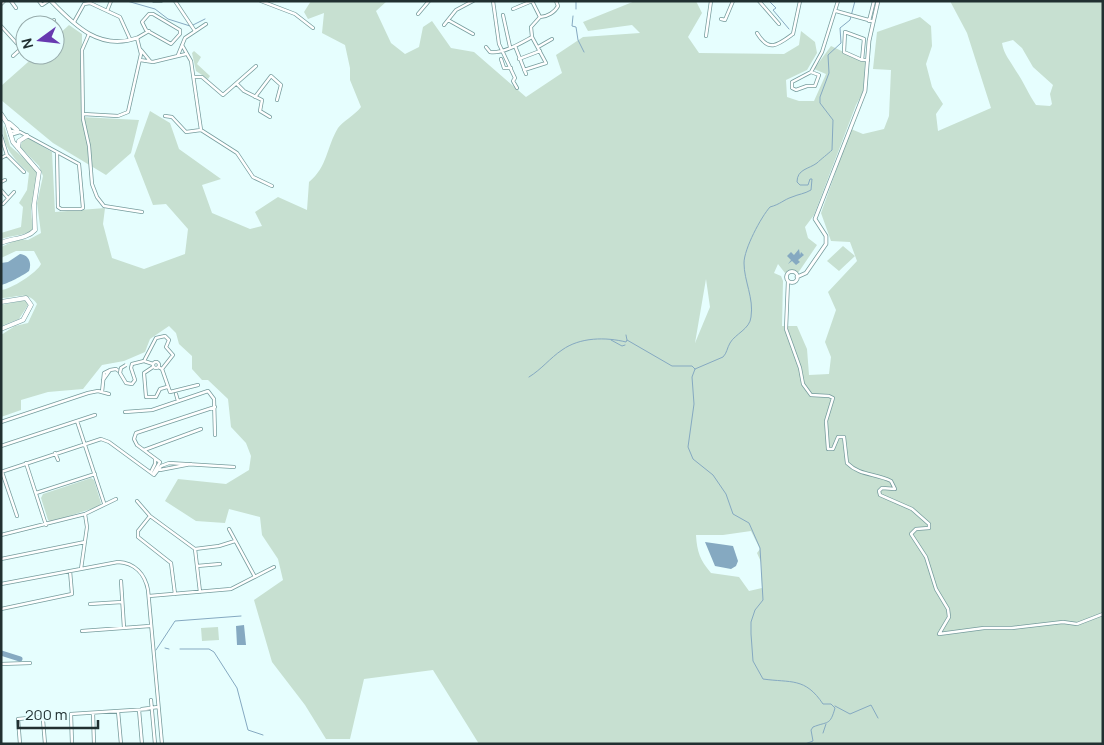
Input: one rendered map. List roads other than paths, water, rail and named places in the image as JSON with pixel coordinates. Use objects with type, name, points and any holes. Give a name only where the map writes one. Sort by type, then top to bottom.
[{"type":"main road","points":[[1,114],[19,131]]},
{"type":"main road","points":[[1,243],[12,238],[30,235],[36,228],[34,205],[39,172],[35,164],[18,148],[5,119]]},
{"type":"main road","points":[[18,148],[19,141],[27,136]]},
{"type":"main road","points":[[1,302],[26,298],[31,305],[23,320],[1,329]]},
{"type":"street","points":[[1,4],[4,1]]},
{"type":"street","points":[[11,1],[16,8]]},
{"type":"street","points":[[38,1],[42,5],[49,1],[88,34],[110,42],[130,40],[149,32]]},
{"type":"street","points":[[107,10],[111,1]]},
{"type":"street","points":[[154,1],[161,1]]},
{"type":"street","points":[[175,1],[195,31]]},
{"type":"street","points":[[261,1],[295,14],[313,28]]},
{"type":"street","points":[[418,14],[429,1]]},
{"type":"street","points":[[444,25],[456,10],[473,1]]},
{"type":"street","points":[[492,1],[499,44],[511,68],[515,78],[513,82],[517,88]]},
{"type":"street","points":[[513,9],[532,1],[540,16]]},
{"type":"street","points":[[540,16],[545,17],[556,10],[558,6],[556,1]]},
{"type":"street","points":[[706,36],[711,1]]},
{"type":"street","points":[[721,19],[725,20],[733,1]]},
{"type":"street","points":[[759,1],[780,24]]},
{"type":"street","points":[[757,33],[762,42],[770,46],[778,46],[789,38],[794,31],[800,1]]},
{"type":"street","points":[[811,72],[819,75],[815,86],[807,86],[796,90],[792,88],[792,82],[811,72],[822,52],[838,1]]},
{"type":"street","points":[[788,281],[794,282],[797,277],[806,273],[827,240],[815,219],[865,92],[871,21],[876,1]]},
{"type":"street","points":[[74,22],[86,3],[107,10],[122,20],[130,40]]},
{"type":"street","points":[[836,11],[871,21]]},
{"type":"street","points":[[151,14],[181,32],[170,44],[149,32],[142,22],[151,14]]},
{"type":"street","points":[[503,15],[510,48]]},
{"type":"street","points":[[524,70],[545,64],[532,37],[531,27],[540,16]]},
{"type":"street","points":[[448,20],[473,34]]},
{"type":"street","points":[[178,54],[185,38],[206,24]]},
{"type":"street","points":[[1,26],[15,41]]},
{"type":"street","points":[[862,60],[864,40],[846,32],[844,33],[844,53],[862,60],[868,60]]},
{"type":"street","points":[[88,34],[82,50],[83,114],[89,146],[92,184],[100,202],[104,206],[142,212]]},
{"type":"street","points":[[486,47],[491,53],[510,48],[532,37]]},
{"type":"street","points":[[83,114],[118,116],[128,112],[140,60],[137,38]]},
{"type":"street","points":[[538,47],[552,39]]},
{"type":"street","points":[[182,44],[189,56],[194,77],[201,130]]},
{"type":"street","points":[[139,46],[150,62]]},
{"type":"street","points":[[515,46],[526,74]]},
{"type":"street","points":[[519,58],[540,52]]},
{"type":"street","points":[[140,60],[150,62],[185,53],[189,56]]},
{"type":"street","points":[[500,59],[504,68],[511,68]]},
{"type":"street","points":[[194,77],[202,77],[223,95],[256,66]]},
{"type":"street","points":[[255,97],[271,76],[281,85],[277,100]]},
{"type":"street","points":[[237,84],[244,91],[262,101],[260,111],[270,117]]},
{"type":"street","points":[[165,116],[172,116],[186,132],[201,130],[237,153],[253,177],[272,186]]},
{"type":"street","points":[[10,133],[19,131],[79,164],[83,208],[81,209],[61,210],[58,207],[57,153]]},
{"type":"street","points":[[1,136],[7,156],[24,172]]},
{"type":"street","points":[[1,158],[7,156]]},
{"type":"street","points":[[1,182],[5,180]]},
{"type":"street","points":[[1,190],[8,198]]},
{"type":"street","points":[[3,204],[14,192]]},
{"type":"street","points":[[797,277],[791,272],[787,276],[786,330],[800,368],[802,384],[812,395],[829,396],[832,398],[826,421],[828,449],[833,449],[838,436],[844,437],[847,463],[861,473],[877,475],[891,481],[895,485],[894,489],[882,488],[879,491],[880,495],[912,509],[919,518],[929,524],[929,528],[916,529],[912,534],[926,557],[936,590],[948,609],[949,617],[940,629],[939,634],[984,628],[1012,628],[1063,622],[1077,624],[1103,614]]},
{"type":"street","points":[[102,392],[105,371],[118,370],[126,384],[131,384],[136,380],[132,368],[126,365],[121,368],[120,373],[126,383],[132,384],[135,380],[132,364],[144,360],[156,338],[165,336],[169,340],[166,347],[173,356],[160,368]]},
{"type":"street","points":[[144,360],[160,368]]},
{"type":"street","points":[[153,366],[144,373],[146,397],[156,397],[160,388],[167,387]]},
{"type":"street","points":[[160,368],[167,387],[172,392],[198,385]]},
{"type":"street","points":[[125,412],[152,410],[208,391],[213,395],[215,407],[215,435]]},
{"type":"street","points":[[1,422],[88,393],[102,392],[109,394]]},
{"type":"street","points":[[176,394],[178,401]]},
{"type":"street","points":[[152,473],[155,459],[135,443],[136,433],[215,407]]},
{"type":"street","points":[[1,446],[95,415]]},
{"type":"street","points":[[77,421],[104,503]]},
{"type":"street","points":[[144,450],[201,429]]},
{"type":"street","points":[[16,516],[2,472],[84,444],[105,440],[152,473]]},
{"type":"street","points":[[56,453],[58,460]]},
{"type":"street","points":[[26,463],[46,525]]},
{"type":"street","points":[[152,473],[158,470],[194,464],[234,467]]},
{"type":"street","points":[[36,493],[95,474]]},
{"type":"street","points":[[1,535],[85,514],[100,508],[104,503],[116,499]]},
{"type":"street","points":[[137,501],[150,516],[195,549],[200,592]]},
{"type":"street","points":[[81,569],[87,527],[85,514]]},
{"type":"street","points":[[150,516],[138,531],[139,538],[171,563],[175,594]]},
{"type":"street","points":[[229,529],[254,578]]},
{"type":"street","points":[[195,549],[235,541]]},
{"type":"street","points":[[1,559],[84,542]]},
{"type":"street","points":[[1,584],[118,562],[128,564],[142,574],[147,584],[162,744]]},
{"type":"street","points":[[197,566],[220,564]]},
{"type":"street","points":[[148,596],[231,590],[274,568]]},
{"type":"street","points":[[1,609],[72,594],[70,571]]},
{"type":"street","points":[[121,581],[124,628]]},
{"type":"street","points":[[90,604],[122,602]]},
{"type":"street","points":[[82,631],[150,626]]},
{"type":"street","points":[[1,664],[30,663]]},
{"type":"street","points":[[151,700],[150,708],[155,744]]},
{"type":"street","points":[[72,744],[71,714],[158,708]]},
{"type":"street","points":[[140,710],[142,744]]},
{"type":"street","points":[[118,711],[121,744]]},
{"type":"street","points":[[93,713],[94,744]]},
{"type":"street","points":[[20,744],[20,719],[42,718],[45,744]]},
{"type":"water","points":[[799,249],[800,255],[801,252],[804,255],[798,260],[800,262],[796,265],[792,261],[788,264],[791,260],[787,256],[791,252],[794,255]]},
{"type":"water","points":[[20,254],[26,256],[29,260],[29,271],[1,285],[1,263],[8,262]]},
{"type":"water","points":[[705,542],[733,546],[738,561],[736,566],[731,569],[715,566]]},
{"type":"water","points":[[244,625],[246,645],[237,645],[236,626]]},
{"type":"waterway","points":[[127,1],[155,9],[168,19],[190,26]]},
{"type":"waterway","points":[[576,1],[576,9]]},
{"type":"waterway","points":[[769,1],[776,8],[773,10],[789,29]]},
{"type":"waterway","points":[[805,744],[813,741],[811,730],[813,727],[830,720],[835,708],[831,704],[823,704],[810,689],[803,685],[763,679],[753,661],[751,622],[755,610],[763,600],[760,548],[749,523],[733,514],[726,494],[713,475],[693,459],[688,447],[694,404],[692,377],[695,369],[723,357],[732,340],[750,321],[752,310],[744,263],[750,242],[762,218],[770,207],[811,190],[812,179],[810,179],[808,185],[800,185],[797,182],[799,174],[817,163],[832,150],[833,120],[820,103],[820,97],[829,73],[828,55],[841,43],[840,28],[850,20],[855,1]]},
{"type":"waterway","points":[[573,16],[572,26],[576,27],[578,40],[584,52]]},
{"type":"waterway","points":[[193,25],[205,19]]},
{"type":"waterway","points":[[626,335],[627,340]]},
{"type":"waterway","points":[[529,377],[569,346],[593,339],[610,339],[626,342],[627,340],[672,366],[692,366],[695,369]]},
{"type":"waterway","points":[[611,340],[622,346],[625,345]]},
{"type":"waterway","points":[[156,650],[175,621],[241,616]]},
{"type":"waterway","points":[[165,648],[169,649]]},
{"type":"waterway","points":[[180,649],[209,649],[214,652],[237,688],[248,730],[263,735]]},
{"type":"waterway","points":[[1,653],[20,659]]},
{"type":"waterway","points":[[835,706],[850,714],[871,705],[878,718]]},
{"type":"waterway","points":[[823,733],[826,724]]}]
